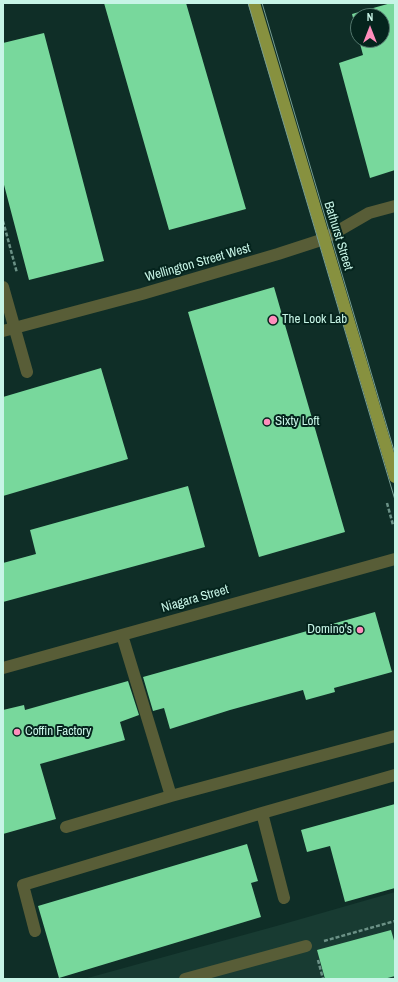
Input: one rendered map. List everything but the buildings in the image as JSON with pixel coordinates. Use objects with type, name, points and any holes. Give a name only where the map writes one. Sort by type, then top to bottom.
[{"type":"main road","name":"Bathurst Street","points":[[254,3],[395,477]]},
{"type":"street","name":"Wellington Street West","points":[[8,329],[167,287],[278,254],[324,238],[369,213],[395,206]]},
{"type":"street","points":[[3,287],[8,329],[27,372]]},
{"type":"street","name":"Niagara Street","points":[[3,668],[395,559]]},
{"type":"street","points":[[122,634],[171,796]]},
{"type":"street","points":[[66,828],[171,796],[395,736]]},
{"type":"street","points":[[35,931],[23,885],[262,813],[395,775]]},
{"type":"street","points":[[262,813],[284,898]]},
{"type":"street","points":[[185,979],[306,946]]},
{"type":"path","points":[[3,221],[18,275]]},
{"type":"path","points":[[387,503],[393,525]]},
{"type":"path","points":[[306,946],[395,922]]},
{"type":"shaded area","points":[[395,892],[395,979],[84,979],[280,925]]},
{"type":"tram line","points":[[248,3],[395,500]]},
{"type":"tram line","points":[[262,3],[395,454]]},
{"type":"place","name":"The Look Lab","points":[[273,320]]},
{"type":"place","name":"Sixty Loft","points":[[267,422]]},
{"type":"place","name":"Domino's","points":[[360,630]]},
{"type":"place","name":"Coffin Factory","points":[[17,732]]}]
